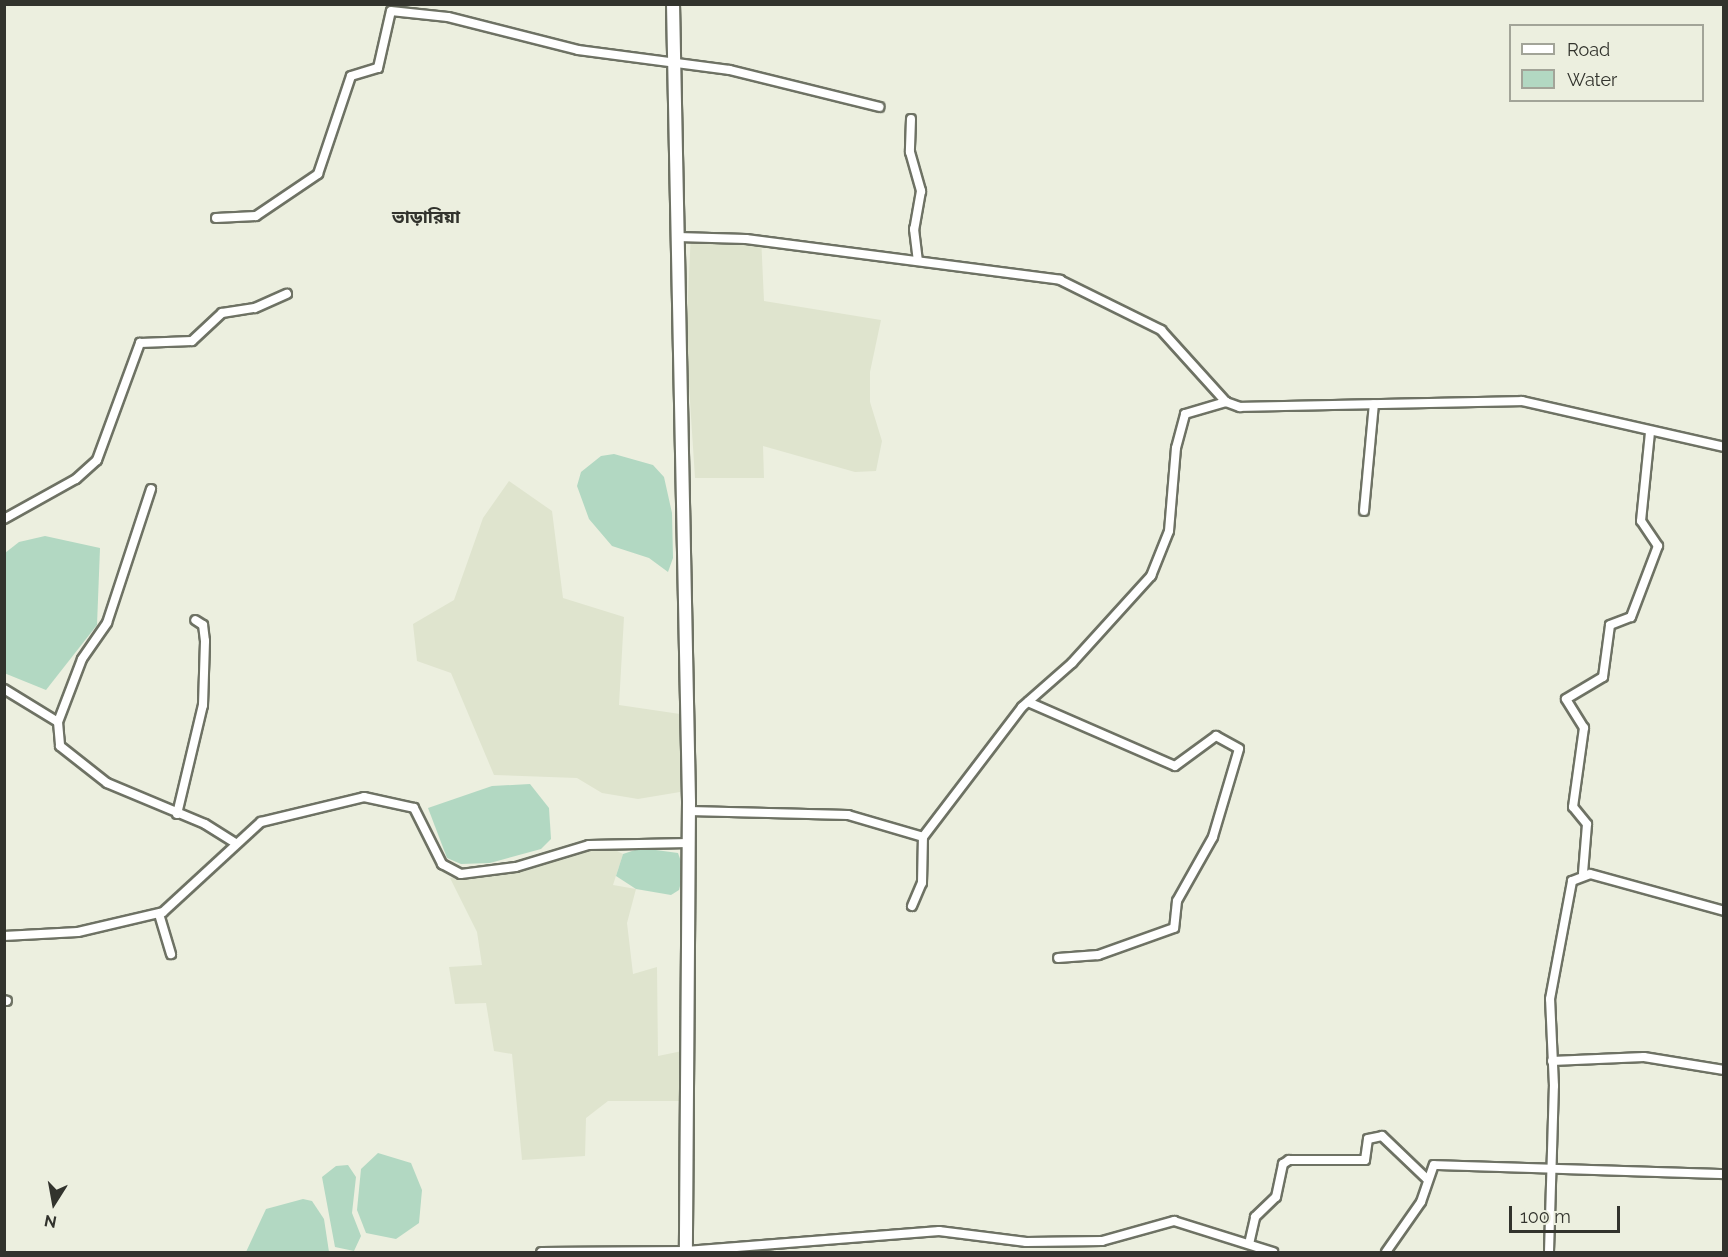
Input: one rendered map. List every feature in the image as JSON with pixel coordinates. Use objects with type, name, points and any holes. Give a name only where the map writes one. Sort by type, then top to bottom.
[{"type":"main road","points":[[673,4],[689,811],[686,1252]]},
{"type":"street","points":[[216,218],[256,216],[318,174],[351,76],[378,68],[391,11],[448,17],[578,50],[730,70],[879,107]]},
{"type":"street","points":[[911,118],[910,152],[921,191],[914,229],[918,261]]},
{"type":"street","points":[[678,237],[746,239],[1060,280],[1090,292],[1170,337],[1226,402]]},
{"type":"street","points":[[4,519],[76,479],[96,460],[140,343],[192,341],[222,313],[255,308],[287,294]]},
{"type":"street","points":[[912,906],[921,883],[923,837],[1029,702],[1072,663],[1151,576],[1168,531],[1176,448],[1185,414],[1226,402],[1252,408],[1374,404],[1442,407],[1522,401],[1650,433],[1724,447]]},
{"type":"street","points":[[1364,511],[1374,404]]},
{"type":"street","points":[[1550,1252],[1552,1061],[1550,999],[1572,881],[1583,873],[1587,824],[1574,807],[1584,728],[1566,699],[1603,677],[1610,625],[1631,618],[1658,546],[1641,521],[1650,433]]},
{"type":"street","points":[[151,489],[107,623],[82,659],[58,722],[60,746],[107,783],[236,843]]},
{"type":"street","points":[[177,814],[203,705],[205,641],[203,625],[195,620]]},
{"type":"street","points":[[4,689],[58,722]]},
{"type":"street","points":[[1029,702],[1175,766],[1216,736],[1239,749],[1213,837],[1177,901],[1174,928],[1098,955],[1058,958]]},
{"type":"street","points":[[4,936],[78,932],[159,914],[261,822],[364,797],[414,808],[442,864],[461,874],[516,867],[589,845],[689,843]]},
{"type":"street","points":[[689,811],[848,815],[923,837]]},
{"type":"street","points":[[1583,873],[1724,911]]},
{"type":"street","points":[[159,914],[171,954]]},
{"type":"street","points":[[1552,1061],[1644,1058],[1724,1070]]},
{"type":"street","points":[[1249,1244],[1255,1217],[1276,1197],[1282,1164],[1289,1160],[1360,1162],[1365,1160],[1368,1139],[1382,1136],[1427,1179]]},
{"type":"street","points":[[1386,1252],[1421,1202],[1427,1179],[1434,1165],[1442,1163],[1724,1174]]},
{"type":"street","points":[[541,1252],[686,1252],[939,1231],[1026,1242],[1102,1241],[1174,1221],[1273,1252]]},
{"type":"shaded area","points":[[691,232],[761,236],[764,301],[881,320],[870,372],[870,402],[882,441],[876,471],[855,472],[763,446],[764,478],[695,478],[686,340]]},
{"type":"shaded area","points":[[509,481],[552,511],[563,598],[624,617],[619,705],[680,714],[680,792],[638,799],[602,793],[577,778],[494,775],[451,673],[417,661],[413,624],[454,600],[483,518]]},
{"type":"shaded area","points":[[603,844],[623,854],[613,885],[636,889],[627,923],[633,974],[657,967],[658,1056],[687,1050],[687,1101],[608,1101],[586,1118],[585,1156],[522,1160],[512,1054],[494,1051],[486,1003],[455,1004],[449,967],[482,965],[477,932],[450,878]]},
{"type":"water","points":[[614,454],[653,465],[664,477],[672,513],[673,558],[668,572],[649,558],[612,546],[589,519],[577,486],[581,472],[601,456]]},
{"type":"water","points":[[45,536],[100,548],[97,625],[46,690],[4,673],[5,553],[19,542]]},
{"type":"water","points":[[530,784],[549,808],[551,839],[541,849],[490,863],[461,864],[447,858],[428,808],[492,786]]},
{"type":"water","points":[[641,848],[678,853],[684,870],[679,890],[671,895],[636,889],[616,876],[623,854]]},
{"type":"water","points":[[378,1153],[411,1163],[422,1190],[419,1223],[396,1239],[366,1233],[357,1210],[361,1169]]},
{"type":"water","points":[[348,1165],[356,1177],[352,1213],[361,1236],[354,1251],[335,1247],[322,1177],[336,1166]]},
{"type":"water","points":[[303,1199],[312,1201],[324,1219],[329,1252],[246,1252],[266,1209]]},
{"type":"district","name":"ভাড়ারিয়া","points":[[426,217]]}]
